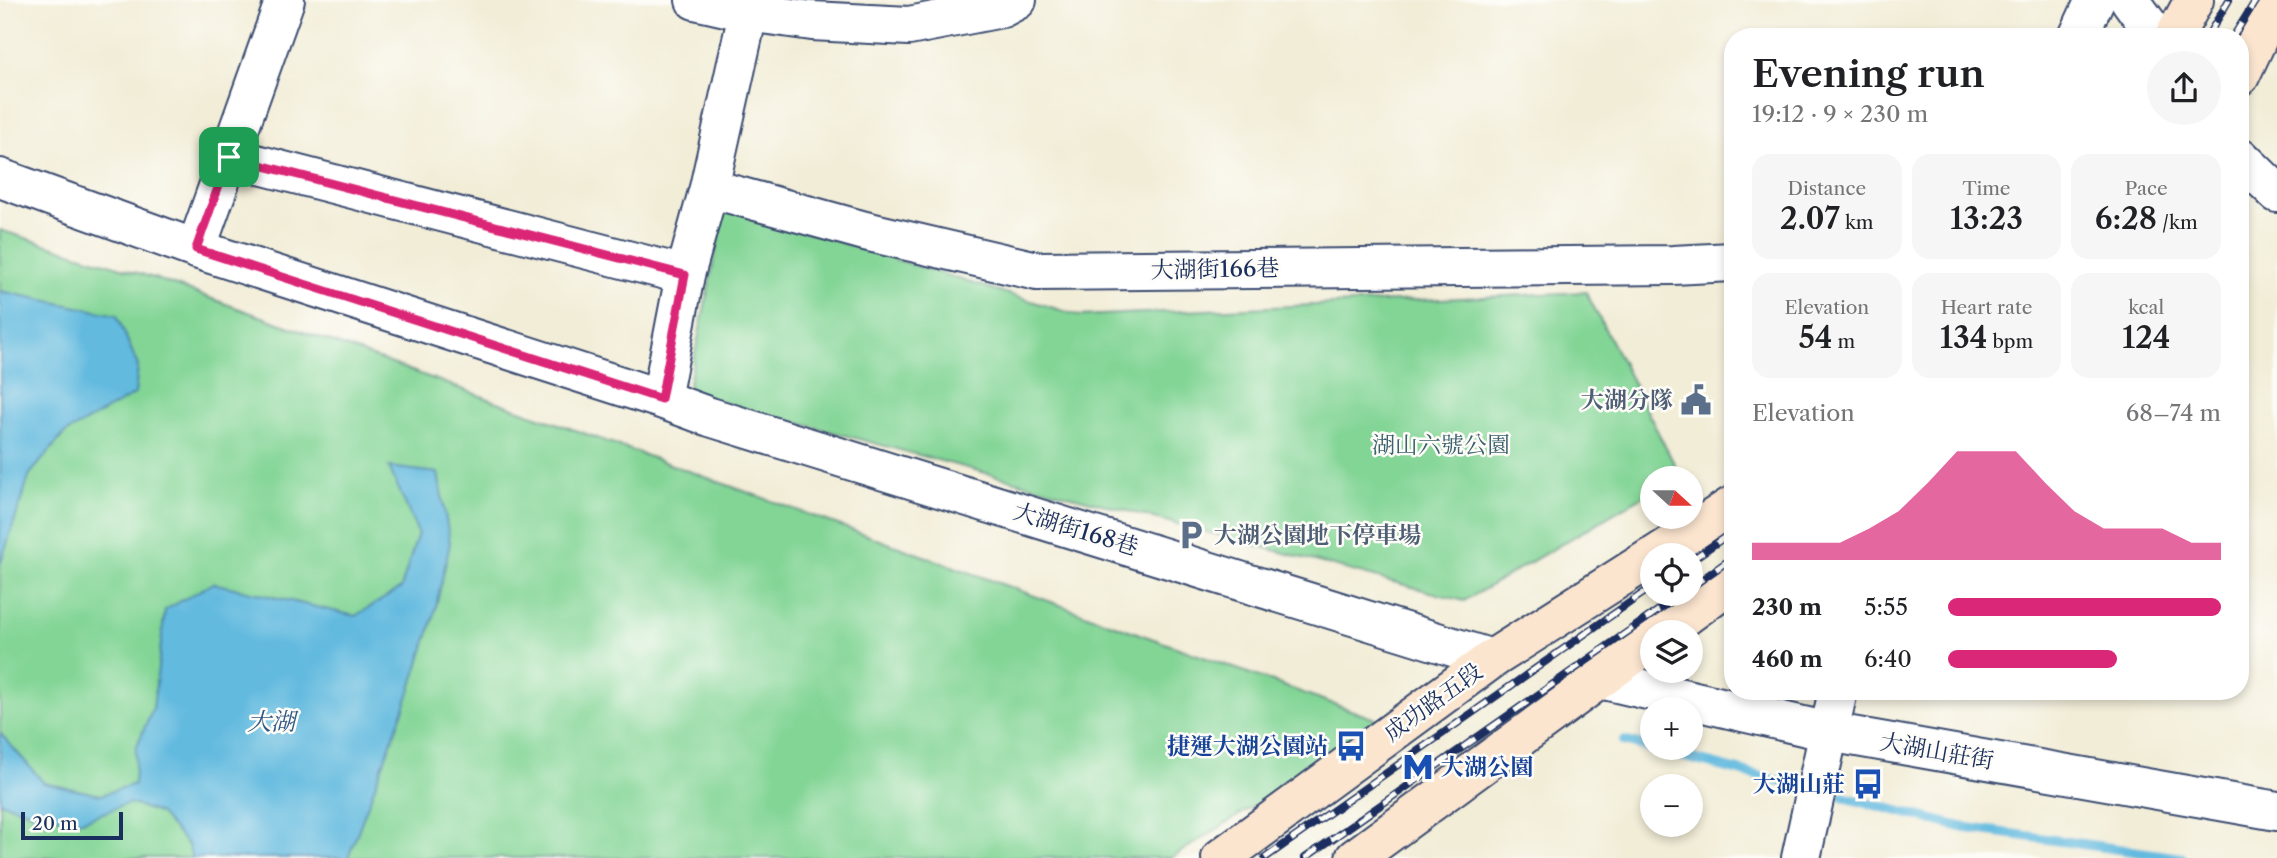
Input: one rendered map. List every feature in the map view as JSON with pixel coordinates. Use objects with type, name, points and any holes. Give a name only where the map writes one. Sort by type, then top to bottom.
[{"type":"main road","points":[[2179,28],[2194,0]]},
{"type":"main road","points":[[2249,57],[2276,0]]},
{"type":"main road","name":"成功路五段","points":[[1674,543],[1724,511]]},
{"type":"main road","name":"成功路五段","points":[[1221,858],[1492,659],[1640,565]]},
{"type":"main road","points":[[1680,620],[1724,588]]},
{"type":"main road","points":[[1355,858],[1640,650]]},
{"type":"street","points":[[196,249],[285,0]]},
{"type":"street","points":[[695,0],[749,6],[812,22],[909,26],[1002,8],[1017,0]]},
{"type":"street","points":[[2082,28],[2095,0]]},
{"type":"street","points":[[2130,0],[2150,28]]},
{"type":"street","points":[[661,399],[685,275],[709,188],[749,6]]},
{"type":"street","points":[[229,157],[685,275]]},
{"type":"street","points":[[2249,166],[2277,193]]},
{"type":"street","name":"大湖街168巷","points":[[0,178],[196,249],[710,417],[1492,659]]},
{"type":"street","name":"大湖街166巷","points":[[709,188],[865,231],[1037,271],[1724,262]]},
{"type":"street","name":"大湖山莊街","points":[[1600,679],[1829,732],[2277,811]]},
{"type":"street","points":[[1801,858],[1836,700]]},
{"type":"green space","name":"湖山六號公園","points":[[725,207],[1080,316],[1586,292],[1675,466],[1640,466],[1640,498],[1464,601],[687,393]]},
{"type":"green space","points":[[0,230],[157,279],[1378,720],[1285,786],[1171,858],[0,858]]},
{"type":"water","points":[[0,291],[117,315],[138,366],[135,394],[64,434],[30,474],[0,565]]},
{"type":"water","name":"大湖","points":[[389,467],[438,473],[450,543],[434,616],[409,695],[348,858],[192,858],[188,845],[159,813],[129,803],[82,821],[36,814],[0,802],[0,733],[44,783],[101,795],[134,784],[136,748],[153,708],[165,610],[213,583],[355,616],[401,588],[418,533]]},
{"type":"waterway","points":[[1624,741],[1789,784]]},
{"type":"waterway","points":[[1843,797],[1961,827],[2182,858]]},
{"type":"railway","points":[[2212,28],[2229,0]]},
{"type":"railway","points":[[2239,28],[2256,0]]},
{"type":"railway","points":[[1703,552],[1724,538]]},
{"type":"railway","points":[[1703,579],[1724,564]]},
{"type":"railway","points":[[1265,858],[1640,595]]},
{"type":"railway","points":[[1305,858],[1664,606]]},
{"type":"place","name":"大湖分隊","points":[[1696,400]]},
{"type":"place","name":"大湖公園地下停車場","points":[[1191,535]]},
{"type":"place","name":"捷運大湖公園站","points":[[1351,746]]},
{"type":"place","name":"大湖公園","points":[[1418,767]]},
{"type":"place","name":"大湖山莊","points":[[1868,784]]},
{"type":"route","points":[[229,157],[685,275],[661,399],[196,249],[229,157]]}]
